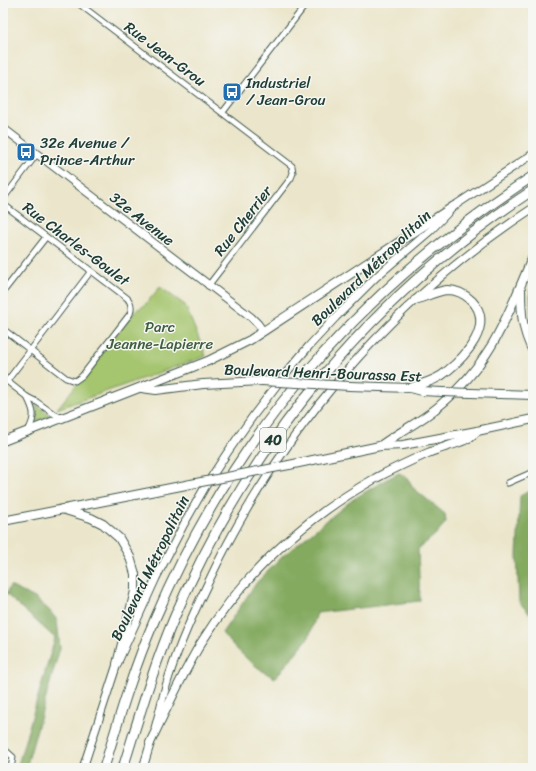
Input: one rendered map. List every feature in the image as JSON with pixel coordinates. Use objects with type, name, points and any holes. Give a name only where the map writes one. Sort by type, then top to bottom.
[{"type":"highway","name":"40","points":[[104,768],[138,661],[179,566],[221,490],[266,424],[293,388],[324,352],[384,290],[460,226],[533,176]]},
{"type":"highway","name":"40","points":[[123,768],[153,672],[186,591],[228,511],[249,475],[274,438],[338,358],[364,329],[396,298],[460,242],[533,190]]},
{"type":"main road","name":"32e Avenue","points":[[3,128],[254,320],[263,331]]},
{"type":"main road","name":"Boulevard Métropolitain","points":[[83,768],[117,664],[156,578],[184,524],[219,465],[253,416],[286,373],[336,317],[386,268],[431,230],[454,206],[533,154]]},
{"type":"main road","points":[[141,387],[220,356],[242,345],[454,206]]},
{"type":"main road","points":[[143,768],[166,686],[192,617],[224,550],[255,495],[287,446],[323,398],[372,343],[415,300],[475,249],[533,208]]},
{"type":"main road","points":[[380,446],[433,411],[467,380],[483,360],[499,334],[533,256]]},
{"type":"main road","points":[[521,286],[522,320],[527,340],[533,351]]},
{"type":"main road","points":[[410,388],[434,380],[450,370],[474,342],[479,334],[480,325],[479,312],[474,303],[467,296],[458,292],[449,290],[415,300]]},
{"type":"main road","name":"Boulevard Henri-Bourassa Est","points":[[3,441],[141,387],[156,390],[212,383],[262,381],[410,388],[422,391],[442,392],[533,394]]},
{"type":"main road","points":[[3,520],[289,466],[380,446],[403,445],[533,419]]},
{"type":"main road","points":[[150,743],[179,684],[202,642],[235,596],[276,552],[308,523],[359,488],[402,464],[466,440],[477,431]]},
{"type":"main road","points":[[62,509],[91,518],[103,524],[119,538],[130,557],[135,574],[135,591],[117,664]]},
{"type":"street","name":"Rue Jean-Grou","points":[[78,3],[291,164],[293,169]]},
{"type":"street","points":[[223,112],[307,3]]},
{"type":"street","points":[[3,199],[37,154]]},
{"type":"street","name":"Rue Cherrier","points":[[208,286],[291,178],[293,169]]},
{"type":"street","name":"Rue Charles-Goulet","points":[[3,204],[127,298],[132,305],[130,314],[82,376],[75,381],[66,378],[30,350]]},
{"type":"street","points":[[3,292],[46,237]]},
{"type":"street","points":[[63,418],[27,397],[5,380],[91,271]]},
{"type":"street","points":[[3,329],[30,350]]},
{"type":"street","points":[[27,397],[34,414],[27,432]]},
{"type":"street","points":[[508,483],[533,472]]},
{"type":"street","points":[[3,748],[13,757],[12,768]]},
{"type":"green space","points":[[533,281],[533,329],[531,324],[530,291]]},
{"type":"green space","name":"Parc Jeanne-Lapierre","points":[[160,287],[185,305],[206,356],[57,409],[136,310],[144,306]]},
{"type":"green space","points":[[36,404],[51,416],[35,422],[37,417]]},
{"type":"green space","points":[[399,473],[407,478],[412,487],[445,514],[446,522],[435,535],[418,549],[420,601],[317,613],[309,637],[275,678],[267,674],[253,664],[222,633],[257,582],[283,556],[352,500]]},
{"type":"green space","points":[[533,489],[533,613],[529,613],[519,602],[517,556],[520,496]]},
{"type":"green space","points":[[10,586],[35,598],[49,610],[57,620],[60,648],[26,768],[17,768],[55,638],[6,594]]},
{"type":"place","name":"Industriel / Jean-Grou","points":[[232,92]]},
{"type":"place","name":"32e Avenue / Prince-Arthur","points":[[26,152]]}]
